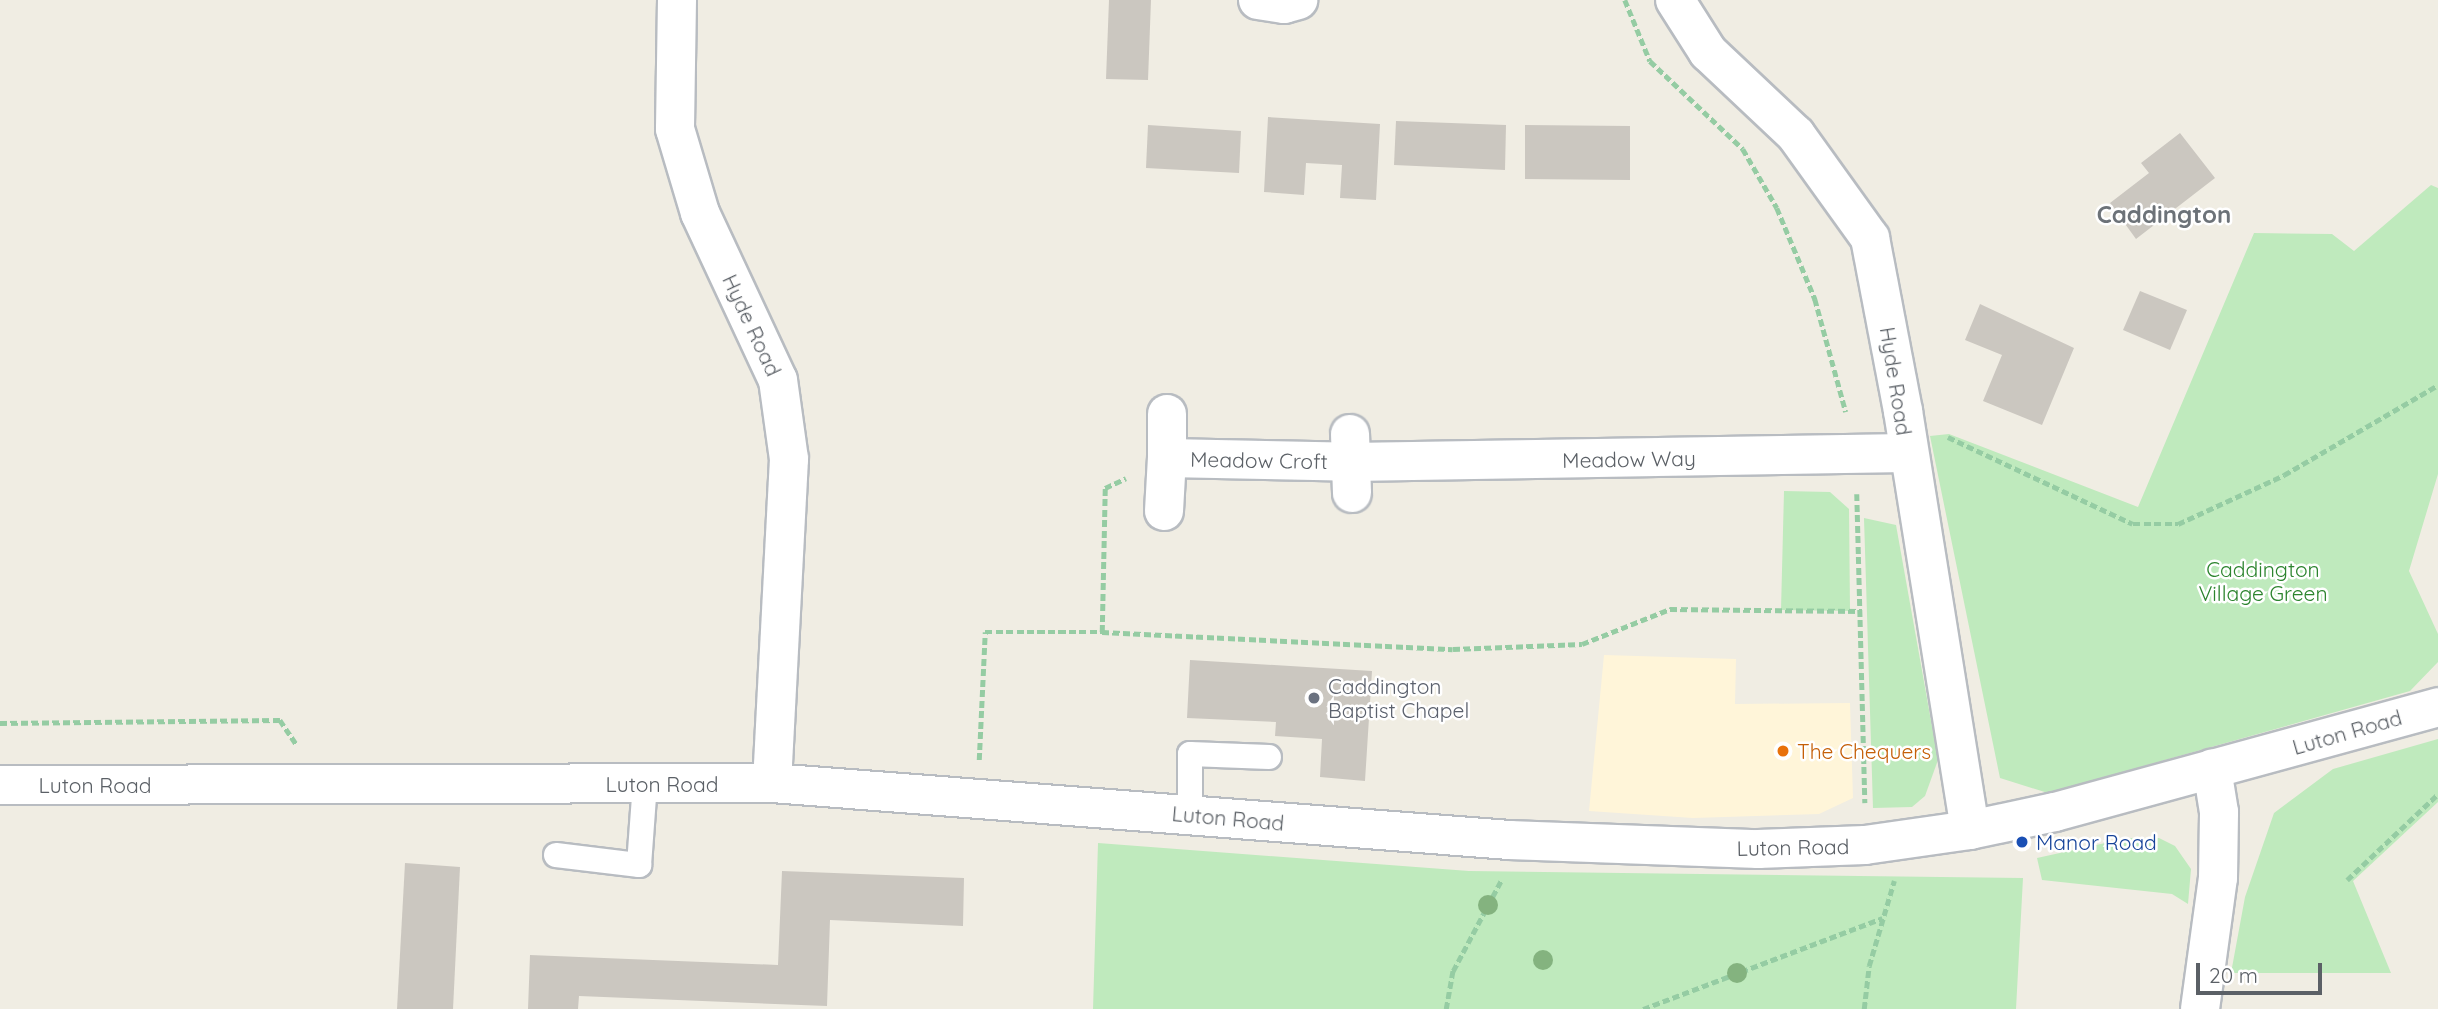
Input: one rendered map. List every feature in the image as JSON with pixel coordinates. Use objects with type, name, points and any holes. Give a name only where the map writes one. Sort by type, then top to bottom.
[{"type":"street","name":"Hyde Road","points":[[677,0],[675,129],[700,213],[778,380],[789,459],[772,783]]},
{"type":"street","points":[[1258,0],[1284,4],[1298,0]]},
{"type":"street","name":"Hyde Road","points":[[1675,0],[1708,51],[1796,135],[1870,238],[1903,411],[1907,453],[1970,830]]},
{"type":"street","name":"Meadow Croft","points":[[1164,511],[1167,414]]},
{"type":"street","name":"Meadow Way","points":[[1351,463],[1907,453]]},
{"type":"street","name":"Meadow Croft","points":[[1167,458],[1351,463]]},
{"type":"street","name":"Luton Road","points":[[0,785],[772,783],[1509,840],[1730,849],[1883,843],[1970,830],[2211,769],[2438,707]]},
{"type":"street","points":[[2200,1009],[2218,878],[2219,812],[2211,769]]},
{"type":"lane","points":[[1190,815],[1190,754],[1269,757]]},
{"type":"lane","points":[[556,855],[639,865],[645,784]]},
{"type":"path","points":[[1625,0],[1650,61],[1743,149],[1777,208],[1815,299],[1856,456],[1862,611],[1883,843],[1893,890],[1869,966],[1864,1009]]},
{"type":"path","points":[[1903,411],[1955,441],[2133,524],[2178,524],[2284,475],[2438,385]]},
{"type":"path","points":[[1102,632],[1105,488],[1167,458]]},
{"type":"path","points":[[978,800],[985,632],[1102,632],[1453,649],[1581,644],[1670,609],[1862,611]]},
{"type":"path","points":[[0,723],[280,720],[324,784]]},
{"type":"path","points":[[2347,880],[2438,794]]},
{"type":"path","points":[[1446,1009],[1453,971],[1502,880],[1509,840]]},
{"type":"path","points":[[1643,1009],[1882,918]]},
{"type":"shaded area","points":[[1604,655],[1736,659],[1735,704],[1850,703],[1853,798],[1819,814],[1693,818],[1589,811]]},
{"type":"green space","name":"Caddington Village Green","points":[[2431,185],[2438,188],[2438,474],[2409,571],[2438,634],[2438,662],[2410,691],[2048,793],[2000,778],[1930,436],[1949,434],[2138,507],[2254,233],[2332,234],[2354,251]]},
{"type":"green space","points":[[1784,491],[1830,492],[1849,509],[1850,611],[1781,610]]},
{"type":"green space","points":[[1864,518],[1896,525],[1938,760],[1925,796],[1912,807],[1873,808]]},
{"type":"green space","points":[[2438,739],[2438,802],[2353,881],[2391,973],[2231,973],[2245,897],[2274,813],[2333,769]]},
{"type":"green space","points":[[2128,838],[2159,838],[2175,846],[2191,869],[2188,904],[2172,894],[2042,880],[2037,858]]},
{"type":"green space","points":[[1098,843],[1469,871],[2023,878],[2016,1009],[1093,1009]]},
{"type":"building","points":[[1109,0],[1151,0],[1148,80],[1106,79]]},
{"type":"building","points":[[1268,117],[1380,124],[1376,200],[1340,198],[1342,165],[1306,163],[1304,195],[1264,192]]},
{"type":"building","points":[[1396,121],[1506,125],[1505,170],[1394,165]]},
{"type":"building","points":[[1148,125],[1241,131],[1239,173],[1146,168]]},
{"type":"building","points":[[1525,125],[1630,126],[1630,180],[1525,179]]},
{"type":"building","points":[[2180,133],[2215,178],[2136,239],[2110,203],[2149,173],[2141,163]]},
{"type":"building","points":[[2140,291],[2187,310],[2170,350],[2123,330]]},
{"type":"building","points":[[1980,304],[2074,348],[2042,425],[1983,401],[2002,355],[1965,340]]},
{"type":"building","points":[[1190,660],[1372,671],[1365,781],[1320,777],[1322,739],[1275,736],[1276,722],[1187,718]]},
{"type":"building","points":[[405,863],[460,867],[453,1009],[397,1009]]},
{"type":"building","points":[[782,871],[964,878],[963,926],[830,920],[827,1006],[579,996],[578,1009],[528,1009],[530,955],[778,965]]},
{"type":"place","name":"Caddington Baptist Chapel","points":[[1314,698]]},
{"type":"place","name":"The Chequers","points":[[1783,751]]},
{"type":"place","name":"Manor Road","points":[[2022,842]]},
{"type":"district","name":"Caddington","points":[[2164,215]]}]
